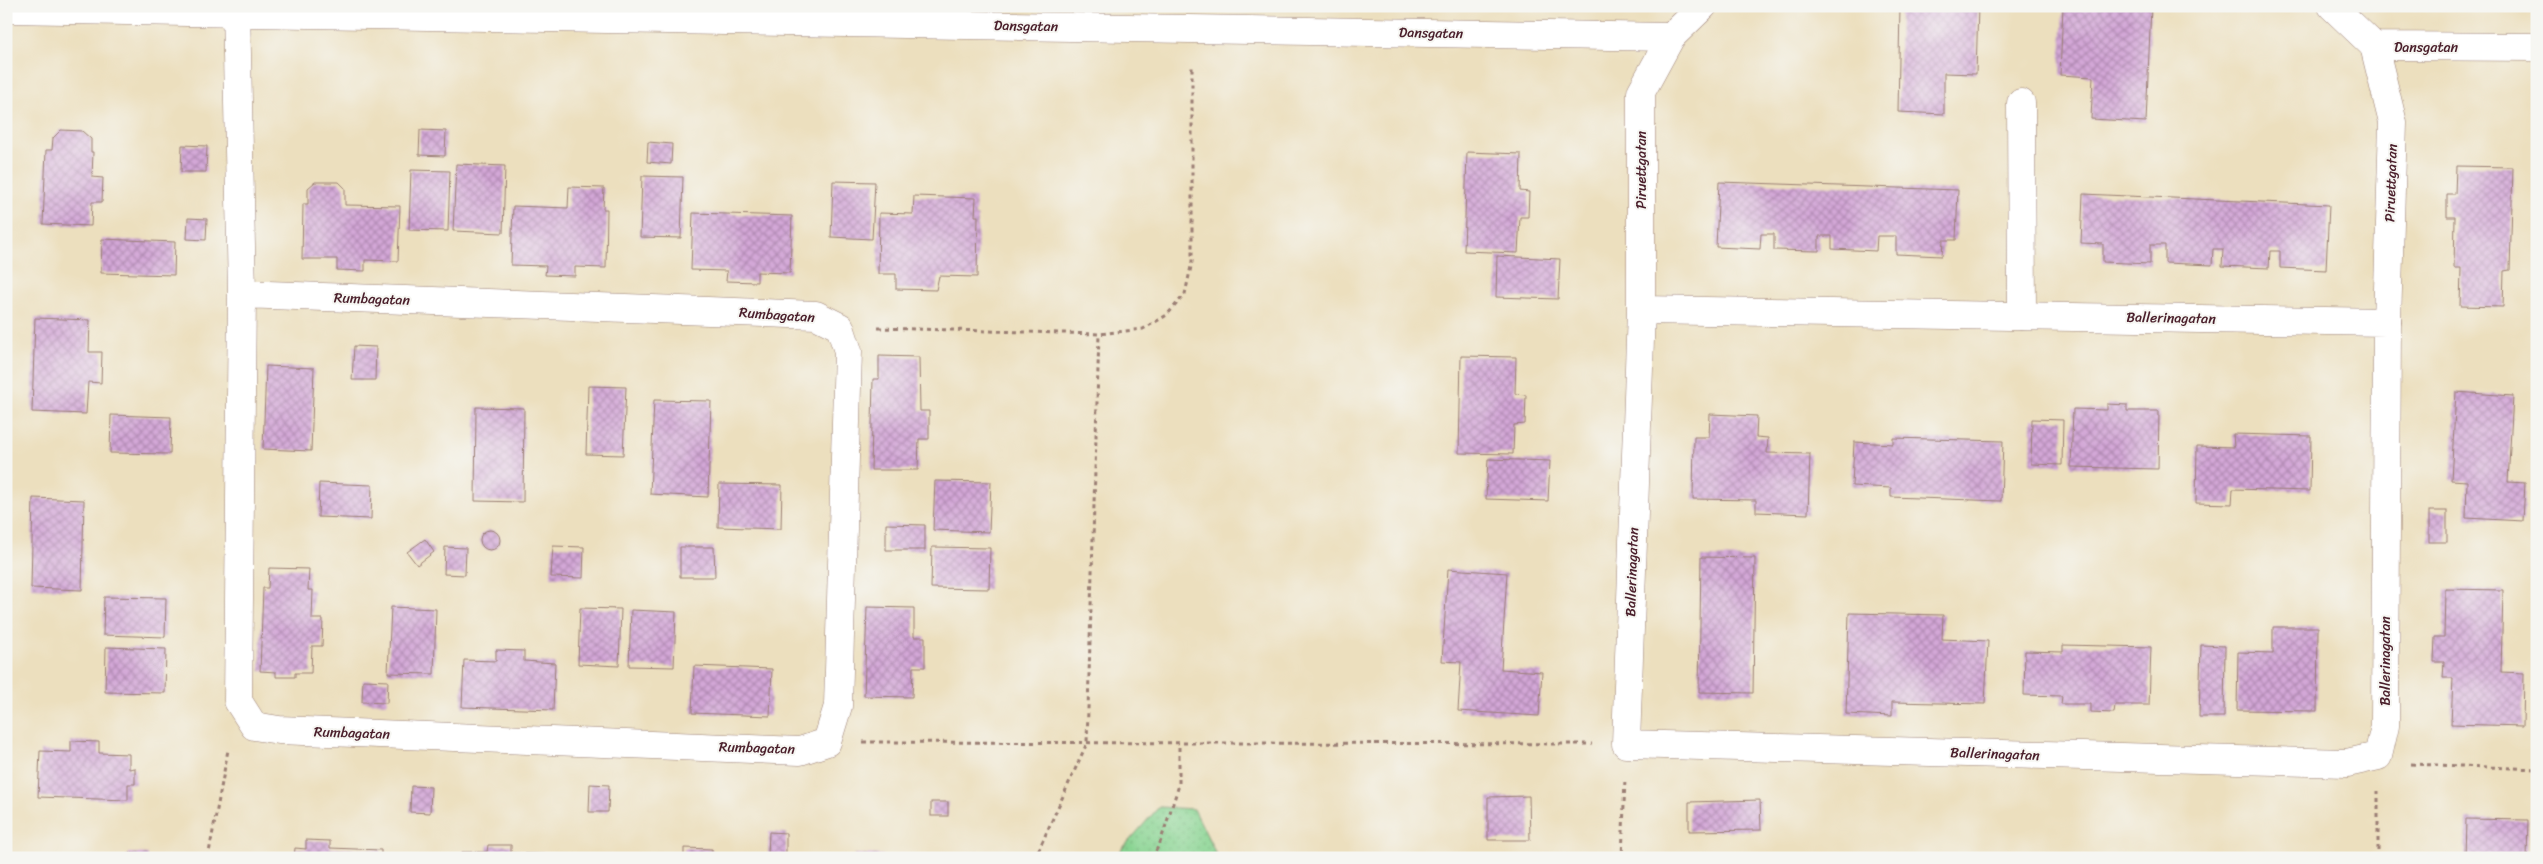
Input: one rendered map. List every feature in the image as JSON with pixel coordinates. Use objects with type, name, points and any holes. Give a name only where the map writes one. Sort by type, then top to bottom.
[{"type":"street","points":[[1671,38],[1703,6]]},
{"type":"street","name":"Dansgatan","points":[[2332,6],[2374,46],[2537,47]]},
{"type":"street","name":"Dansgatan","points":[[6,9],[236,9],[1671,38]]},
{"type":"street","points":[[236,9],[242,294],[238,702],[254,726]]},
{"type":"street","name":"Piruettgatan","points":[[1641,310],[1642,92],[1671,38]]},
{"type":"street","name":"Piruettgatan","points":[[2374,46],[2393,123],[2387,322]]},
{"type":"street","points":[[2021,103],[2022,316]]},
{"type":"street","name":"Rumbagatan","points":[[242,294],[816,315],[840,327]]},
{"type":"street","name":"Ballerinagatan","points":[[1641,310],[2387,322],[2385,726],[2378,756],[2347,763],[1626,744],[1641,310]]},
{"type":"street","points":[[827,742],[838,706],[848,350],[840,327]]},
{"type":"street","name":"Rumbagatan","points":[[254,726],[279,730],[800,750],[827,742]]},
{"type":"path","points":[[840,327],[1099,334],[1143,329],[1167,315],[1185,294],[1192,262],[1192,29]]},
{"type":"path","points":[[1035,858],[1087,743],[1099,334]]},
{"type":"path","points":[[208,858],[228,749],[254,726]]},
{"type":"path","points":[[827,742],[1626,744],[1622,858]]},
{"type":"path","points":[[1152,858],[1160,843],[1179,785],[1179,743]]},
{"type":"path","points":[[2378,858],[2378,756],[2411,764],[2537,769]]},
{"type":"green space","points":[[1159,807],[1194,809],[1218,858],[1114,858]]},
{"type":"building","points":[[1900,6],[1978,6],[1976,74],[1944,73],[1944,114],[1898,112]]},
{"type":"building","points":[[2063,6],[2151,6],[2146,122],[2091,119],[2093,77],[2060,75]]},
{"type":"building","points":[[61,130],[82,131],[91,139],[91,152],[93,152],[92,177],[103,178],[102,202],[92,202],[91,226],[43,224],[46,150],[52,150],[53,138]]},
{"type":"building","points":[[420,130],[446,131],[445,156],[419,155]]},
{"type":"building","points":[[648,142],[672,144],[671,164],[647,162]]},
{"type":"building","points":[[182,145],[207,146],[206,172],[181,172]]},
{"type":"building","points":[[1467,152],[1521,154],[1520,191],[1529,192],[1528,217],[1520,217],[1518,253],[1464,251]]},
{"type":"building","points":[[456,164],[505,166],[503,233],[453,231]]},
{"type":"building","points":[[2456,166],[2513,167],[2510,270],[2504,271],[2503,307],[2460,306],[2461,268],[2454,268],[2455,217],[2447,217],[2447,194],[2455,194]]},
{"type":"building","points":[[411,170],[450,171],[448,231],[409,230]]},
{"type":"building","points":[[642,176],[683,177],[681,238],[640,237]]},
{"type":"building","points":[[833,181],[875,182],[872,239],[831,237]]},
{"type":"building","points":[[315,182],[339,182],[345,188],[345,205],[400,206],[398,261],[365,260],[365,271],[337,270],[337,259],[302,259],[303,204],[308,204],[308,188]]},
{"type":"building","points":[[1719,182],[1958,190],[1956,240],[1943,240],[1942,256],[1896,254],[1896,236],[1877,236],[1876,251],[1832,249],[1832,236],[1819,236],[1819,251],[1774,250],[1774,234],[1761,234],[1760,249],[1716,247]]},
{"type":"building","points":[[569,187],[604,188],[603,209],[607,209],[606,268],[575,267],[575,276],[545,275],[546,266],[511,265],[513,206],[568,208]]},
{"type":"building","points":[[2083,194],[2329,205],[2326,270],[2280,268],[2280,251],[2270,251],[2269,268],[2222,266],[2223,249],[2213,249],[2212,265],[2165,263],[2165,245],[2150,245],[2150,264],[2103,262],[2103,244],[2081,243]]},
{"type":"building","points":[[914,196],[976,198],[975,216],[978,216],[977,277],[939,276],[936,290],[896,289],[896,274],[878,274],[879,213],[913,214]]},
{"type":"building","points":[[693,213],[792,216],[790,273],[757,272],[757,282],[726,281],[727,271],[691,270]]},
{"type":"building","points":[[188,218],[207,219],[206,240],[187,239]]},
{"type":"building","points":[[102,239],[175,242],[174,275],[101,273]]},
{"type":"building","points":[[1497,256],[1560,259],[1558,299],[1496,297]]},
{"type":"building","points":[[35,318],[90,320],[89,352],[102,352],[101,383],[88,382],[86,414],[32,412]]},
{"type":"building","points":[[354,346],[376,347],[375,380],[352,380]]},
{"type":"building","points":[[879,356],[919,357],[920,411],[929,411],[929,439],[919,439],[918,470],[871,470],[873,379],[879,379]]},
{"type":"building","points":[[1461,356],[1516,357],[1515,394],[1526,395],[1525,424],[1514,425],[1513,454],[1459,453]]},
{"type":"building","points":[[266,366],[314,368],[311,451],[263,449]]},
{"type":"building","points":[[588,386],[626,387],[623,455],[586,454]]},
{"type":"building","points":[[2456,392],[2513,396],[2508,482],[2525,483],[2523,521],[2466,518],[2467,481],[2451,480]]},
{"type":"building","points":[[654,400],[711,401],[708,497],[650,494]]},
{"type":"building","points":[[2107,404],[2127,405],[2127,411],[2159,411],[2158,469],[2071,467],[2073,409],[2107,410]]},
{"type":"building","points":[[476,407],[524,408],[523,502],[475,501]]},
{"type":"building","points":[[1710,414],[1757,416],[1756,437],[1768,438],[1767,453],[1810,454],[1808,514],[1756,512],[1756,500],[1693,499],[1694,437],[1709,437]]},
{"type":"building","points":[[111,415],[171,417],[170,454],[110,453]]},
{"type":"building","points":[[2032,419],[2063,420],[2062,465],[2031,464]]},
{"type":"building","points":[[2233,434],[2311,436],[2310,491],[2233,489],[2232,504],[2196,503],[2197,446],[2234,447]]},
{"type":"building","points":[[1893,438],[2003,441],[2001,501],[1891,497],[1891,488],[1852,486],[1854,442],[1893,444]]},
{"type":"building","points":[[1488,459],[1550,461],[1548,501],[1486,499]]},
{"type":"building","points":[[935,481],[991,482],[989,532],[933,530]]},
{"type":"building","points":[[319,483],[372,485],[371,519],[318,517]]},
{"type":"building","points":[[719,484],[782,485],[781,529],[718,527]]},
{"type":"building","points":[[33,498],[84,500],[82,590],[31,588]]},
{"type":"building","points":[[2429,511],[2447,511],[2447,542],[2429,542]]},
{"type":"building","points":[[886,524],[925,525],[925,550],[886,550]]},
{"type":"building","points":[[490,530],[497,533],[500,540],[497,547],[490,550],[483,547],[480,540],[483,533]]},
{"type":"building","points":[[425,539],[434,552],[417,565],[407,552]]},
{"type":"building","points":[[553,546],[584,547],[583,578],[551,577]]},
{"type":"building","points":[[445,547],[466,548],[465,575],[444,574]]},
{"type":"building","points":[[680,547],[714,547],[715,577],[680,577]]},
{"type":"building","points":[[932,547],[990,548],[989,589],[931,588]]},
{"type":"building","points":[[1701,557],[1755,558],[1753,693],[1699,692]]},
{"type":"building","points":[[269,568],[309,569],[308,590],[313,590],[312,619],[323,619],[322,646],[312,646],[311,673],[295,673],[295,677],[276,677],[276,672],[260,671],[263,588],[268,588]]},
{"type":"building","points":[[1448,569],[1507,573],[1501,669],[1542,672],[1539,716],[1458,711],[1461,662],[1442,661]]},
{"type":"building","points":[[2445,589],[2503,590],[2501,672],[2524,673],[2523,726],[2451,724],[2453,678],[2443,678],[2444,662],[2434,662],[2435,637],[2444,637]]},
{"type":"building","points":[[104,597],[166,598],[165,637],[103,635]]},
{"type":"building","points":[[391,607],[436,609],[434,674],[388,673]]},
{"type":"building","points":[[867,607],[914,608],[914,637],[925,637],[925,667],[913,667],[912,697],[864,696]]},
{"type":"building","points":[[580,608],[621,609],[619,666],[578,664]]},
{"type":"building","points":[[631,610],[676,612],[674,667],[629,666]]},
{"type":"building","points":[[1849,613],[1943,615],[1942,639],[1988,641],[1985,704],[1892,702],[1892,716],[1846,714]]},
{"type":"building","points":[[2273,627],[2318,627],[2317,711],[2237,710],[2238,652],[2273,653]]},
{"type":"building","points":[[2063,645],[2151,647],[2149,705],[2115,705],[2114,713],[2090,712],[2090,704],[2061,704],[2062,696],[2024,695],[2025,651],[2063,652]]},
{"type":"building","points":[[2201,645],[2225,646],[2224,717],[2199,717]]},
{"type":"building","points":[[106,647],[166,649],[165,693],[105,692]]},
{"type":"building","points":[[496,650],[524,651],[524,661],[555,663],[553,710],[462,707],[464,660],[496,661]]},
{"type":"building","points":[[694,666],[772,669],[770,716],[692,713]]},
{"type":"building","points":[[363,680],[388,681],[387,703],[362,702]]},
{"type":"building","points":[[71,741],[99,742],[99,753],[129,754],[129,769],[135,768],[135,784],[128,784],[128,800],[38,797],[40,751],[71,752]]},
{"type":"building","points":[[590,784],[609,785],[608,812],[589,812]]},
{"type":"building","points":[[411,786],[431,787],[430,813],[410,812]]},
{"type":"building","points":[[1529,796],[1530,840],[1488,840],[1488,797]]},
{"type":"building","points":[[1760,800],[1761,830],[1689,831],[1689,802]]},
{"type":"building","points":[[931,802],[948,802],[948,816],[931,816]]},
{"type":"building","points":[[2466,819],[2528,820],[2527,858],[2465,858]]},
{"type":"building","points":[[769,832],[786,833],[786,856],[768,856]]},
{"type":"building","points":[[306,840],[330,841],[330,848],[381,850],[381,858],[294,858],[295,848],[306,849]]},
{"type":"building","points":[[488,845],[511,845],[511,853],[563,855],[563,858],[461,858],[462,852],[487,852]]},
{"type":"building","points":[[684,848],[712,849],[712,858],[684,858]]},
{"type":"building","points":[[128,853],[148,854],[148,858],[128,858]]},
{"type":"building","points":[[855,854],[883,855],[883,858],[854,858]]}]
